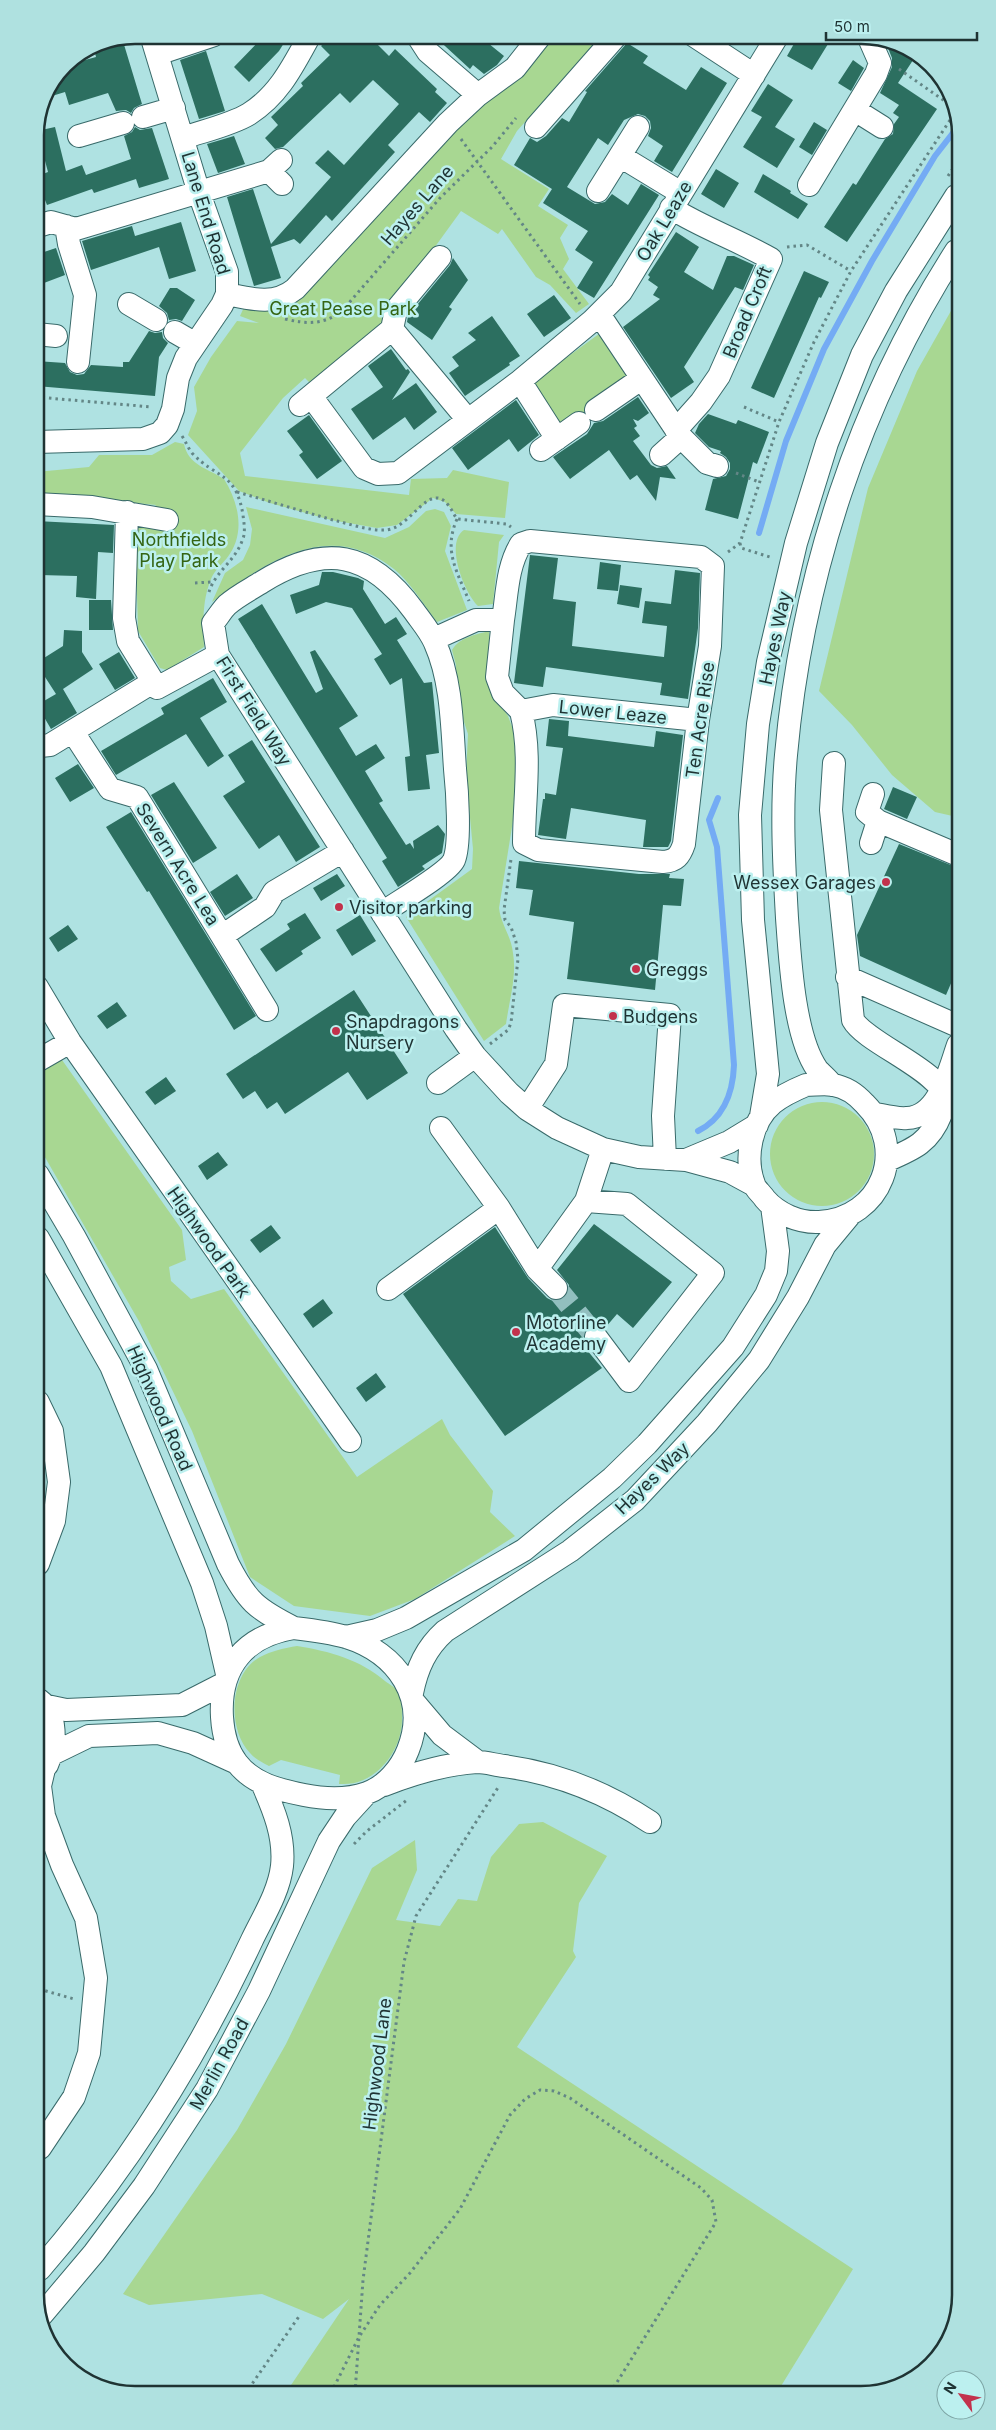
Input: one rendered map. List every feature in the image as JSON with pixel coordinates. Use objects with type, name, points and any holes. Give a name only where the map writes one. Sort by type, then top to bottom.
[{"type":"street","name":"Lane End Road","points":[[154,44],[199,193],[227,272],[227,294],[222,305],[185,337],[170,417]]},
{"type":"street","points":[[183,138],[248,114],[273,95],[288,76],[305,44]]},
{"type":"street","points":[[423,44],[428,52],[478,95]]},
{"type":"street","points":[[227,294],[258,300],[286,296],[308,276],[448,122],[478,95],[515,68],[534,44]]},
{"type":"street","points":[[529,119],[608,44]]},
{"type":"street","points":[[706,44],[754,74]]},
{"type":"street","name":"Oak Leaze","points":[[392,329],[305,400],[364,468],[378,474],[398,473],[520,381],[596,317],[621,292],[772,44]]},
{"type":"street","points":[[809,185],[876,74],[880,63],[869,44]]},
{"type":"street","points":[[79,136],[174,108]]},
{"type":"street","points":[[855,110],[882,127]]},
{"type":"street","points":[[598,191],[638,127]]},
{"type":"street","name":"Broad Croft","points":[[620,156],[676,201],[691,220],[744,243],[771,259],[719,376],[661,455]]},
{"type":"street","points":[[44,224],[51,222],[76,229],[277,172]]},
{"type":"street","name":"Hayes Way","points":[[759,1121],[768,1074],[753,920],[750,815],[758,724],[768,662],[796,543],[824,452],[858,364],[950,188]]},
{"type":"street","points":[[66,226],[68,244],[85,295],[78,362]]},
{"type":"street","points":[[440,257],[396,310],[392,329],[468,420]]},
{"type":"street","name":"Hayes Way","points":[[832,1084],[817,1068],[805,1043],[790,955],[784,856],[785,757],[797,658],[820,555],[854,452],[895,359],[933,287],[952,257]]},
{"type":"street","points":[[129,304],[156,320]]},
{"type":"street","points":[[596,317],[679,433],[708,469]]},
{"type":"street","points":[[520,381],[549,445],[641,379]]},
{"type":"street","points":[[44,442],[143,439],[160,432],[170,417]]},
{"type":"street","points":[[44,504],[92,507],[167,520]]},
{"type":"street","points":[[127,512],[124,618],[128,641],[155,685]]},
{"type":"street","points":[[524,843],[528,746],[521,711],[504,693],[497,677],[510,570],[521,544],[530,541]]},
{"type":"street","name":"Ten Acre Rise","points":[[524,843],[538,850],[663,862],[673,861],[681,854],[684,844],[698,720],[710,646],[713,566],[701,557],[530,541]]},
{"type":"street","name":"First Field Way","points":[[382,913],[444,871],[454,860],[456,853],[457,787],[449,697],[440,653],[434,640],[408,603],[379,572],[353,560],[325,558],[305,560],[285,568],[227,604],[213,623],[218,655],[382,913],[475,1056],[527,1109],[557,1128],[603,1149],[631,1155],[676,1160],[730,1172],[754,1185]]},
{"type":"street","points":[[434,640],[476,620],[503,620]]},
{"type":"street","points":[[44,746],[50,745],[155,685],[218,655]]},
{"type":"street","name":"Lower Leaze","points":[[521,711],[553,705],[698,720]]},
{"type":"street","name":"Severn Acre Lea","points":[[73,732],[110,789],[137,797],[267,1010]]},
{"type":"street","points":[[834,763],[831,810],[853,1020],[857,1026],[921,1070],[942,1090],[945,1102],[932,1132],[923,1143],[888,1160]]},
{"type":"street","points":[[873,794],[867,812],[878,821],[952,853]]},
{"type":"street","points":[[871,843],[878,821]]},
{"type":"street","name":"Severn Acre Lea","points":[[222,936],[265,907],[274,892],[343,851]]},
{"type":"street","points":[[847,977],[952,1023]]},
{"type":"street","name":"Highwood Park","points":[[44,999],[70,1042],[350,1441]]},
{"type":"street","points":[[527,1109],[556,1064],[564,1005],[670,1015],[663,1116],[676,1160],[729,1142],[759,1121]]},
{"type":"street","points":[[44,1057],[70,1042]]},
{"type":"street","points":[[438,1084],[475,1056]]},
{"type":"street","points":[[876,1114],[907,1118],[916,1116],[933,1102],[942,1090],[952,1062]]},
{"type":"street","points":[[832,1084],[853,1092],[876,1114],[887,1145],[888,1160],[880,1182],[867,1203],[849,1216],[824,1222],[806,1223],[772,1206],[754,1185],[750,1161],[752,1137],[759,1121],[772,1104],[786,1094],[806,1085],[832,1084]]},
{"type":"street","points":[[441,1128],[499,1208],[537,1269],[556,1288]]},
{"type":"street","points":[[537,1269],[586,1201],[603,1149]]},
{"type":"street","name":"Highwood Road","points":[[44,1185],[74,1236],[146,1369],[228,1564],[242,1592],[254,1604],[294,1628]]},
{"type":"street","points":[[586,1201],[627,1204],[713,1273],[629,1381],[596,1337]]},
{"type":"street","name":"Hayes Way","points":[[346,1637],[377,1630],[406,1618],[524,1550],[612,1478],[647,1444],[733,1347],[766,1295],[776,1270],[778,1251],[772,1206]]},
{"type":"street","points":[[388,1289],[499,1208]]},
{"type":"street","name":"Hayes Way","points":[[374,1790],[395,1772],[411,1742],[414,1727],[413,1697],[419,1667],[426,1653],[440,1636],[570,1551],[635,1500],[708,1423],[759,1360],[798,1297],[825,1245],[849,1216]]},
{"type":"street","name":"Highwood Road","points":[[44,1249],[111,1366],[202,1583],[216,1626],[225,1679],[221,1704],[223,1729],[229,1749],[237,1763]]},
{"type":"street","points":[[44,1414],[52,1431],[59,1482],[54,1521],[44,1548]]},
{"type":"street","points":[[44,1703],[66,1710],[182,1705],[225,1679],[236,1660],[257,1640],[280,1630],[294,1628],[346,1637],[391,1663],[404,1678],[413,1697],[442,1735],[478,1762]]},
{"type":"street","points":[[44,1706],[54,1733],[45,1766]]},
{"type":"street","points":[[45,1766],[89,1736],[158,1733],[193,1743],[237,1763],[262,1783],[321,1798],[340,1798],[374,1790],[402,1778],[440,1768],[478,1762],[512,1767],[558,1778],[596,1791],[650,1822]]},
{"type":"street","name":"Merlin Road","points":[[44,2264],[69,2236],[176,2082],[232,1982],[275,1892],[282,1868],[280,1829],[262,1783]]},
{"type":"street","name":"Merlin Road","points":[[45,2311],[94,2253],[144,2186],[207,2089],[259,1991],[329,1840],[345,1817],[374,1790]]},
{"type":"street","points":[[44,1816],[62,1865],[86,1918],[96,1978],[89,2054],[74,2097],[44,2142]]},
{"type":"street","points":[[44,1846],[62,1865]]},
{"type":"path","points":[[880,63],[884,57],[946,103]]},
{"type":"path","points":[[773,558],[741,548],[740,543],[779,422],[814,342],[851,271],[951,118]]},
{"type":"path","name":"Hayes Lane","points":[[280,318],[307,324],[319,323],[330,320],[341,312],[440,198],[477,161],[529,119]]},
{"type":"path","points":[[448,122],[596,317]]},
{"type":"path","points":[[771,259],[788,246],[806,245],[851,271]]},
{"type":"path","points":[[44,398],[170,417],[191,451],[199,459],[231,481],[237,492],[245,529],[243,540],[231,562],[212,582],[195,583]]},
{"type":"path","points":[[744,407],[779,422]]},
{"type":"path","points":[[237,492],[344,523],[379,529],[396,528],[404,524],[424,502],[432,498],[441,499],[448,505],[456,519],[450,540],[450,550],[472,610]]},
{"type":"path","points":[[456,519],[507,524],[530,541]]},
{"type":"path","points":[[771,567],[776,548]]},
{"type":"path","points":[[475,1056],[508,1030],[511,1023],[518,959],[516,942],[511,927],[505,920],[504,910],[512,856],[524,843]]},
{"type":"path","name":"Highwood Lane","points":[[356,2386],[363,2280],[404,1962],[416,1916],[512,1767]]},
{"type":"path","points":[[44,1990],[94,2005]]},
{"type":"path","points":[[336,2386],[359,2337],[380,2305],[410,2273],[460,2209],[510,2115],[525,2099],[540,2090],[554,2091],[570,2098],[701,2188],[712,2200],[716,2222],[615,2386]]},
{"type":"path","points":[[251,2386],[300,2315]]},
{"type":"green space","name":"Great Pease Park","points":[[539,44],[594,44],[517,131],[501,159],[549,189],[538,206],[568,225],[560,238],[569,259],[563,269],[589,304],[576,313],[550,285],[536,277],[502,229],[498,234],[461,211],[384,317],[379,333],[310,383],[305,378],[283,398],[240,453],[245,476],[409,495],[411,479],[447,478],[453,470],[509,482],[505,518],[456,514],[445,502],[433,498],[397,525],[377,528],[331,520],[270,503],[239,491],[188,435],[197,411],[194,387],[211,357],[237,321],[259,323],[240,316],[245,305],[272,310],[288,306],[414,176],[416,166]]},
{"type":"green space","points":[[952,309],[952,816],[935,812],[892,775],[852,725],[819,691],[868,488],[917,371]]},
{"type":"green space","points":[[603,331],[631,378],[560,429],[529,385]]},
{"type":"green space","name":"Northfields Play Park","points":[[175,442],[184,444],[186,451],[194,462],[224,479],[237,508],[238,518],[237,539],[233,549],[214,573],[208,587],[204,613],[204,647],[167,670],[160,668],[138,631],[135,521],[145,519],[156,505],[44,494],[44,471],[89,467],[99,455],[152,455]]},
{"type":"green space","points":[[246,507],[385,538],[409,527],[426,511],[435,509],[444,512],[451,526],[445,551],[467,610],[437,622],[411,587],[394,569],[370,554],[346,547],[322,546],[299,551],[277,560],[254,572],[212,602],[225,573],[243,560],[250,545],[252,529]]},
{"type":"green space","points":[[464,530],[504,535],[499,542],[493,604],[478,606],[463,580],[456,557],[456,546],[458,537]]},
{"type":"green space","points":[[489,631],[498,701],[508,716],[514,732],[519,783],[499,908],[513,953],[512,989],[506,1024],[484,1041],[406,917],[472,869],[473,849],[466,776],[468,734],[457,701],[456,665],[452,650],[464,639]]},
{"type":"green space","points":[[55,1050],[182,1230],[186,1260],[169,1267],[171,1281],[191,1299],[224,1289],[357,1477],[442,1419],[450,1435],[493,1491],[490,1512],[515,1536],[415,1599],[370,1616],[294,1606],[250,1577],[192,1431],[140,1323],[44,1155],[44,1057]]},
{"type":"green space","points":[[822,1102],[842,1106],[859,1117],[870,1134],[874,1154],[870,1174],[859,1191],[842,1202],[822,1206],[802,1202],[785,1191],[774,1174],[770,1154],[774,1134],[785,1117],[802,1106]]},
{"type":"green space","points":[[297,1646],[333,1654],[366,1667],[393,1687],[399,1694],[402,1727],[396,1747],[384,1765],[368,1778],[356,1783],[339,1784],[340,1775],[281,1760],[269,1766],[254,1757],[243,1743],[235,1717],[237,1689],[242,1676],[250,1665],[260,1657],[273,1651]]},
{"type":"green space","points":[[543,1822],[607,1856],[579,1903],[573,1951],[576,1957],[517,2047],[853,2269],[781,2386],[290,2386],[349,2299],[323,2319],[262,2294],[149,2305],[123,2294],[237,2130],[286,2044],[372,1868],[415,1840],[417,1870],[396,1920],[440,1926],[458,1899],[477,1901],[491,1857],[519,1824]]},
{"type":"building","points":[[124,44],[142,104],[134,108],[131,113],[126,110],[116,111],[108,93],[69,105],[65,92],[52,96],[59,84],[75,66],[82,61],[96,57],[95,53],[100,51]]},
{"type":"building","points":[[256,44],[283,44],[249,82],[234,67]]},
{"type":"building","points":[[323,44],[377,44],[389,56],[395,49],[437,89],[435,92],[447,103],[430,122],[419,112],[388,145],[395,152],[332,221],[326,215],[300,244],[294,239],[271,247],[281,278],[254,286],[227,197],[253,189],[271,244],[331,177],[315,163],[328,150],[344,165],[399,104],[373,80],[350,103],[340,93],[283,147],[275,149],[265,138],[278,125],[271,117],[303,86],[301,83],[330,55],[321,46]]},
{"type":"building","points":[[443,44],[489,44],[504,56],[497,65],[484,74],[473,65],[470,69]]},
{"type":"building","points":[[626,44],[648,56],[643,63],[686,90],[701,67],[727,83],[672,172],[654,161],[663,146],[648,136],[651,128],[650,121],[645,116],[638,114],[624,120],[608,145],[598,138],[567,187],[595,204],[605,202],[612,194],[628,205],[641,184],[659,195],[594,298],[577,288],[593,262],[575,250],[588,231],[543,203],[552,189],[514,165],[530,138],[537,142],[546,136],[562,118],[569,122],[587,92],[585,91]]},
{"type":"building","points":[[794,44],[828,44],[812,70],[787,56]]},
{"type":"building","points":[[888,48],[913,60],[898,83],[937,109],[847,242],[824,227],[853,183],[856,185],[885,139],[893,134],[894,124],[899,117],[893,113],[899,105],[880,93],[892,67],[892,58]]},
{"type":"building","points":[[206,51],[225,111],[199,119],[180,60]]},
{"type":"building","points":[[853,60],[864,68],[851,91],[838,83]]},
{"type":"building","points":[[768,84],[793,100],[775,127],[795,139],[777,168],[743,147],[762,117],[751,111]]},
{"type":"building","points":[[814,122],[827,130],[812,155],[799,147]]},
{"type":"building","points":[[55,127],[66,171],[82,165],[86,175],[131,159],[124,136],[132,132],[135,127],[140,130],[152,128],[169,179],[139,188],[136,179],[94,193],[92,189],[47,205],[44,200],[44,174],[48,172],[44,157],[44,129]]},
{"type":"building","points":[[234,136],[245,164],[218,173],[207,144]]},
{"type":"building","points":[[716,169],[739,183],[724,208],[701,194]]},
{"type":"building","points":[[763,174],[808,204],[798,219],[754,192]]},
{"type":"building","points":[[181,222],[196,271],[169,279],[159,247],[91,270],[82,241],[132,226],[135,236]]},
{"type":"building","points":[[676,232],[699,247],[684,272],[713,290],[727,256],[734,256],[754,265],[743,290],[735,287],[684,367],[694,382],[671,398],[623,327],[660,299],[653,295],[658,287],[648,280],[650,277],[648,275]]},
{"type":"building","points":[[56,248],[65,275],[44,283],[44,252]]},
{"type":"building","points":[[453,258],[468,280],[449,307],[452,309],[432,340],[407,322],[408,316],[450,265]]},
{"type":"building","points":[[804,271],[829,282],[821,298],[819,297],[774,398],[751,388]]},
{"type":"building","points":[[170,288],[177,288],[195,300],[182,321],[176,319],[169,320],[167,313],[159,306]]},
{"type":"building","points":[[554,295],[571,318],[544,337],[527,314]]},
{"type":"building","points":[[492,316],[520,356],[465,396],[449,373],[459,366],[452,357],[476,340],[468,333]]},
{"type":"building","points":[[149,331],[155,333],[162,332],[163,338],[168,343],[159,357],[155,396],[44,387],[44,362],[65,363],[70,372],[77,375],[84,374],[91,365],[123,367],[123,362],[129,362]]},
{"type":"building","points":[[391,349],[406,370],[408,369],[410,372],[392,400],[416,383],[437,412],[414,430],[405,417],[373,440],[351,409],[383,387],[368,366]]},
{"type":"building","points":[[638,397],[649,413],[638,421],[633,419],[637,426],[634,428],[640,436],[633,441],[651,465],[657,468],[667,466],[676,479],[660,477],[656,501],[637,475],[630,480],[609,450],[570,479],[553,457],[587,434],[594,423],[603,421]]},
{"type":"building","points":[[516,400],[539,435],[518,452],[509,439],[468,470],[452,448]]},
{"type":"building","points":[[708,414],[736,424],[738,420],[769,432],[757,464],[753,462],[738,519],[705,510],[713,479],[726,476],[730,469],[730,463],[720,453],[721,451],[709,447],[695,433],[699,424]]},
{"type":"building","points":[[309,415],[342,461],[317,479],[299,455],[303,452],[287,431]]},
{"type":"building","points":[[44,521],[114,525],[113,553],[98,552],[96,599],[76,597],[77,576],[44,575]]},
{"type":"building","points":[[530,555],[558,558],[553,599],[576,602],[572,646],[664,657],[667,626],[642,623],[645,601],[671,604],[675,570],[700,573],[698,628],[688,699],[660,695],[662,683],[546,667],[543,687],[514,683]]},
{"type":"building","points":[[600,562],[621,565],[618,591],[597,589]]},
{"type":"building","points":[[322,572],[333,572],[364,581],[363,589],[385,624],[396,617],[407,634],[397,640],[424,683],[432,682],[439,753],[426,755],[430,789],[408,791],[405,757],[410,756],[402,678],[390,685],[374,659],[382,654],[352,608],[326,602],[296,614],[290,595],[319,585]]},
{"type":"building","points":[[620,585],[642,588],[639,608],[617,604]]},
{"type":"building","points":[[89,600],[111,600],[113,630],[89,630]]},
{"type":"building","points":[[262,604],[316,693],[323,689],[310,652],[315,650],[358,716],[339,728],[356,756],[376,744],[385,758],[365,771],[383,801],[379,803],[406,845],[410,843],[414,849],[413,841],[438,825],[445,834],[442,853],[422,866],[425,869],[398,887],[382,861],[387,858],[238,619]]},
{"type":"building","points":[[64,630],[82,631],[82,652],[93,669],[63,689],[77,713],[51,729],[44,717],[44,701],[56,694],[44,675],[44,658],[63,646]]},
{"type":"building","points":[[119,652],[135,678],[115,690],[99,664]]},
{"type":"building","points":[[213,678],[227,702],[200,718],[224,756],[208,767],[186,734],[116,775],[101,751],[164,714],[161,708]]},
{"type":"building","points":[[549,719],[569,721],[568,736],[654,747],[656,731],[683,735],[671,841],[668,847],[643,847],[646,820],[571,808],[566,839],[538,835],[545,793],[556,795],[563,748],[546,746]]},
{"type":"building","points":[[252,740],[320,847],[296,862],[279,835],[259,849],[223,796],[245,782],[228,755]]},
{"type":"building","points":[[78,764],[94,788],[70,802],[55,778]]},
{"type":"building","points":[[174,782],[217,848],[193,863],[151,795]]},
{"type":"building","points":[[893,787],[917,797],[907,819],[884,809]]},
{"type":"building","points":[[131,812],[256,1016],[234,1030],[149,891],[147,892],[106,827]]},
{"type":"building","points":[[899,844],[952,866],[952,981],[946,995],[860,956],[857,935]]},
{"type":"building","points":[[519,861],[639,874],[670,874],[669,878],[684,879],[681,906],[663,905],[655,990],[567,979],[574,922],[529,915],[533,890],[516,888]]},
{"type":"building","points":[[237,874],[253,898],[225,916],[210,892]]},
{"type":"building","points":[[337,874],[345,886],[321,901],[313,888]]},
{"type":"building","points":[[305,913],[321,938],[301,951],[303,954],[276,972],[260,949],[290,929],[287,924]]},
{"type":"building","points":[[360,915],[376,941],[352,956],[336,930]]},
{"type":"building","points":[[68,925],[78,939],[58,952],[49,938]]},
{"type":"building","name":"Snapdragons Nursery","points":[[354,990],[408,1073],[367,1100],[348,1072],[285,1114],[277,1102],[267,1109],[255,1091],[243,1099],[226,1074]]},
{"type":"building","points":[[117,1002],[127,1016],[107,1029],[97,1016]]},
{"type":"building","points":[[166,1077],[176,1091],[155,1105],[145,1092]]},
{"type":"building","points":[[218,1152],[228,1165],[207,1180],[198,1166]]},
{"type":"building","name":"Motorline Academy","points":[[594,1224],[672,1282],[633,1328],[617,1314],[605,1328],[595,1324],[588,1327],[584,1332],[583,1339],[586,1349],[602,1368],[505,1436],[403,1294],[495,1227],[528,1278],[547,1298],[553,1301],[560,1300],[568,1292],[569,1285],[557,1270]]},
{"type":"building","points":[[271,1225],[281,1238],[260,1253],[250,1240]]},
{"type":"building","points":[[323,1299],[333,1313],[313,1328],[303,1314]]},
{"type":"building","points":[[376,1373],[386,1387],[366,1402],[356,1388]]},
{"type":"waterway","points":[[759,533],[786,441],[824,349],[872,261],[935,156],[952,134]]},
{"type":"waterway","points":[[698,1131],[707,1126],[721,1112],[732,1085],[734,1065],[717,847],[709,820],[718,798]]},
{"type":"tunnel","points":[[556,1288],[596,1337]]},
{"type":"place","name":"Wessex Garages","points":[[886,882]]},
{"type":"place","name":"Visitor parking","points":[[339,907]]},
{"type":"place","name":"Greggs","points":[[636,969]]},
{"type":"place","name":"Budgens","points":[[613,1016]]},
{"type":"place","name":"Snapdragons Nursery","points":[[336,1031]]},
{"type":"place","name":"Motorline Academy","points":[[516,1332]]}]
